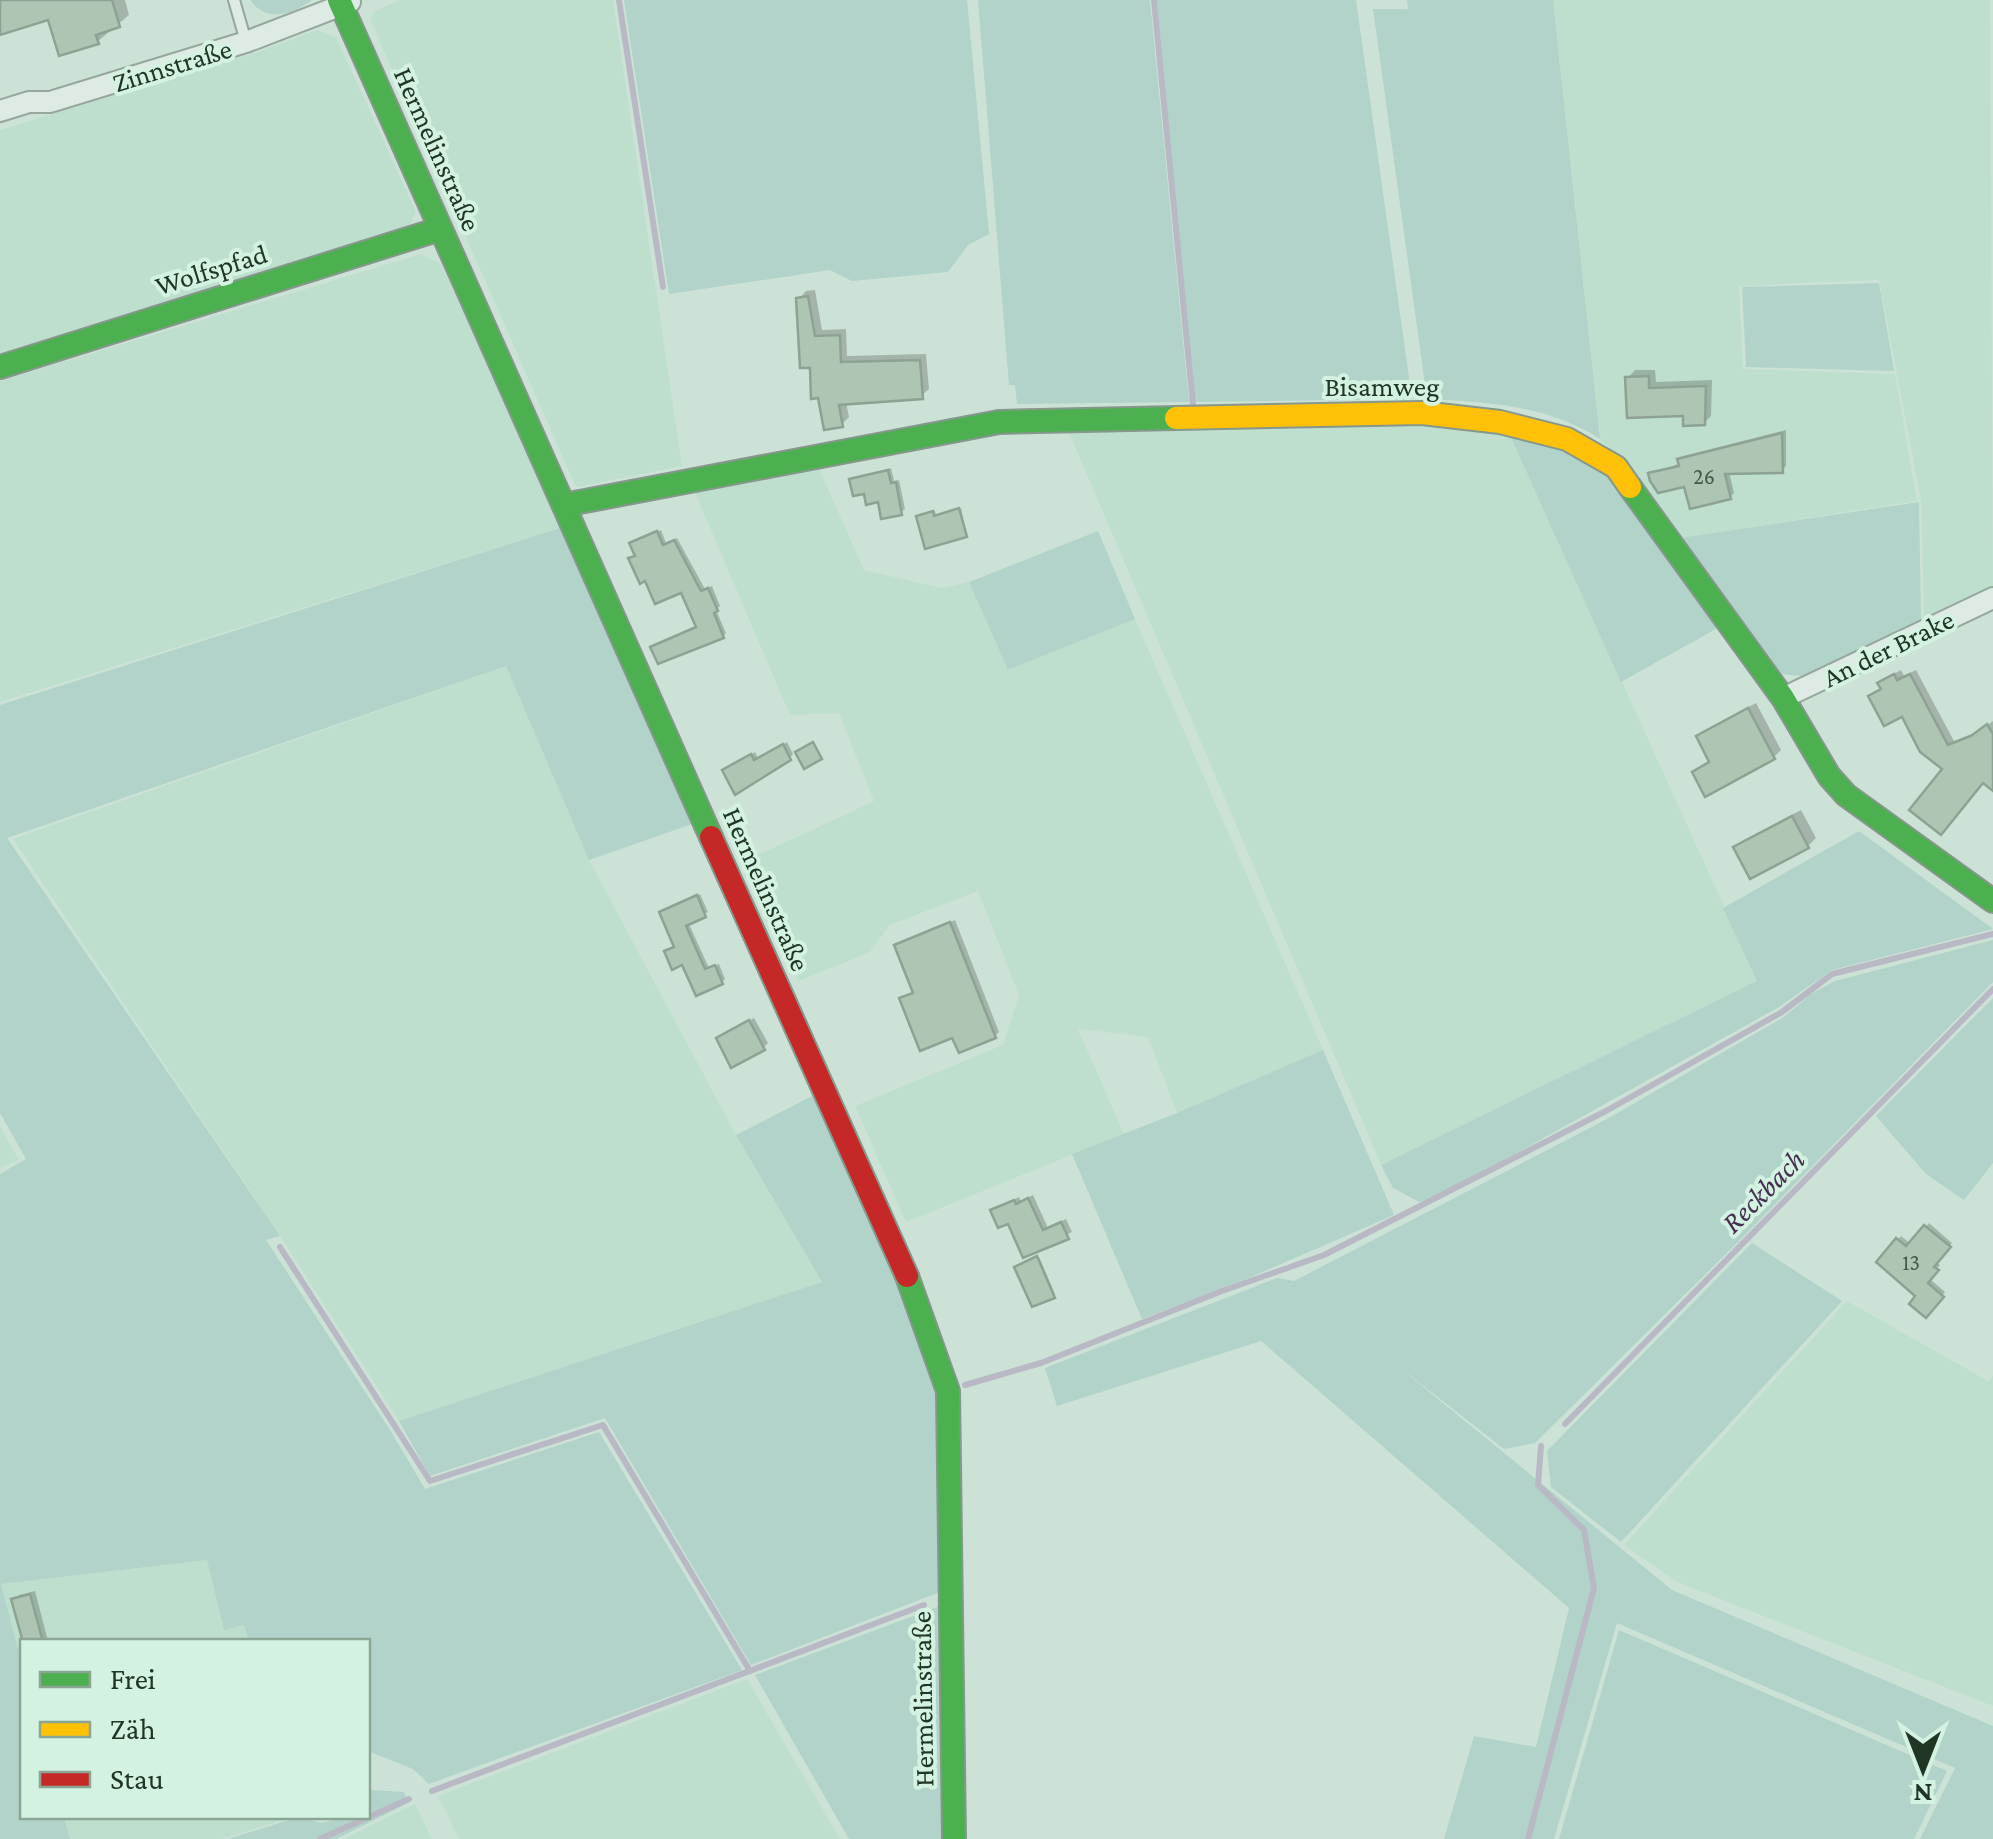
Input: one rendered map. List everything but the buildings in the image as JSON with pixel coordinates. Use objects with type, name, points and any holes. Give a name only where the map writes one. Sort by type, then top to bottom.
[{"type":"street","name":"Zinnstraße","points":[[0,111],[29,102],[50,102],[246,42],[346,2]]},
{"type":"street","name":"Hermelinstraße","points":[[346,2],[440,229],[911,1285],[948,1390],[954,1839]]},
{"type":"street","name":"Wolfspfad","points":[[0,367],[440,229]]},
{"type":"street","name":"Bisamweg","points":[[564,505],[999,422],[1422,413],[1500,422],[1567,439],[1616,467],[1783,698],[1829,776],[1846,795],[1993,901]]},
{"type":"street","name":"An der Brake","points":[[1783,698],[1993,598]]},
{"type":"lane","points":[[234,0],[246,42]]},
{"type":"green space","points":[[401,0],[613,0],[682,466],[576,487],[370,19],[374,11]]},
{"type":"green space","points":[[1553,0],[1990,0],[1993,589],[1924,621],[1921,501],[1879,280],[1739,286],[1743,369],[1895,374],[1917,501],[1680,538],[1623,461],[1600,439]]},
{"type":"green space","points":[[317,30],[336,37],[416,212],[408,228],[0,356],[0,130],[252,54]]},
{"type":"green space","points":[[421,254],[441,264],[563,527],[0,702],[0,381]]},
{"type":"green space","points":[[1421,425],[1509,433],[1758,981],[1381,1165],[1069,432]]},
{"type":"green space","points":[[818,466],[864,570],[942,588],[969,582],[1008,670],[1135,619],[1323,1050],[1177,1113],[1148,1037],[1078,1029],[1124,1134],[906,1222],[855,1106],[1003,1045],[1019,995],[978,891],[890,925],[869,953],[798,981],[743,862],[874,801],[839,713],[790,715],[694,490]]},
{"type":"green space","points":[[506,666],[589,860],[736,1135],[822,1282],[399,1421],[280,1236],[13,839]]},
{"type":"green space","points":[[0,1126],[19,1160],[0,1168]]},
{"type":"green space","points":[[1847,1301],[1988,1381],[1993,1375],[1993,1706],[1677,1582],[1624,1545]]},
{"type":"green space","points":[[207,1560],[224,1629],[244,1624],[248,1639],[20,1639],[20,1656],[1,1584]]},
{"type":"green space","points":[[747,1679],[840,1839],[459,1839],[438,1796]]},
{"type":"green space","points":[[415,1804],[432,1839],[343,1839]]},
{"type":"green space","points":[[65,1819],[287,1819],[222,1839],[70,1839]]},
{"type":"shaded area","points":[[250,0],[312,0],[296,10],[272,14]]},
{"type":"shaded area","points":[[624,0],[967,0],[989,234],[968,245],[948,272],[852,281],[830,270],[669,294]]},
{"type":"shaded area","points":[[978,0],[1150,0],[1189,402],[1017,404],[1015,385],[1009,385]]},
{"type":"shaded area","points":[[1157,0],[1356,0],[1412,399],[1195,402]]},
{"type":"shaded area","points":[[1407,0],[1553,0],[1600,439],[1538,412],[1427,399],[1373,9],[1408,9]]},
{"type":"shaded area","points":[[1879,283],[1894,371],[1746,367],[1742,287]]},
{"type":"shaded area","points":[[1509,433],[1569,450],[1611,474],[1723,625],[1621,682]]},
{"type":"shaded area","points":[[1919,502],[1921,621],[1811,677],[1781,674],[1680,538]]},
{"type":"shaded area","points":[[563,527],[695,823],[589,860],[506,666],[7,838],[280,1236],[266,1240],[425,1489],[599,1432],[742,1670],[429,1784],[413,1769],[370,1752],[370,1639],[248,1639],[244,1625],[224,1630],[207,1560],[1,1584],[20,1656],[20,1819],[65,1819],[70,1839],[0,1839],[0,1174],[26,1159],[0,1113],[0,705]]},
{"type":"shaded area","points":[[1098,531],[1135,619],[1008,670],[969,582]]},
{"type":"shaded area","points":[[1859,831],[1993,929],[1832,970],[1779,1007],[1438,1197],[1419,1202],[1393,1188],[1381,1165],[1757,981],[1723,908]]},
{"type":"shaded area","points":[[1993,940],[1993,982],[1535,1443],[1504,1449],[1394,1363],[1672,1590],[1993,1726],[1993,1839],[1920,1839],[1955,1768],[1617,1623],[1554,1839],[1444,1839],[1474,1736],[1536,1747],[1569,1608],[1261,1341],[1057,1406],[1045,1368],[1277,1278],[1294,1281],[1607,1119],[1784,1017],[1811,994],[1835,981]]},
{"type":"shaded area","points":[[1993,998],[1993,1163],[1964,1200],[1926,1174],[1876,1116]]},
{"type":"shaded area","points":[[1323,1050],[1394,1215],[1142,1319],[1072,1154]]},
{"type":"shaded area","points":[[814,1095],[888,1261],[936,1383],[940,1592],[751,1665],[605,1418],[430,1476],[399,1421],[822,1282],[736,1135]]},
{"type":"shaded area","points":[[1752,1243],[1842,1301],[1621,1542],[1551,1487],[1547,1451]]},
{"type":"shaded area","points":[[940,1606],[941,1839],[849,1839],[755,1675]]},
{"type":"shaded area","points":[[1619,1630],[1947,1771],[1914,1839],[1559,1839]]},
{"type":"shaded area","points":[[370,1792],[404,1792],[408,1803],[336,1839],[228,1839],[293,1819],[322,1823],[370,1819]]},
{"type":"waterway","points":[[619,0],[663,287]]},
{"type":"waterway","points":[[1154,0],[1193,405]]},
{"type":"waterway","points":[[965,1385],[1041,1363],[1324,1255],[1606,1111],[1782,1012],[1832,974],[1993,934]]},
{"type":"waterway","name":"Reckbach","points":[[1565,1424],[1993,989]]},
{"type":"waterway","points":[[280,1247],[430,1481],[603,1425],[750,1671]]},
{"type":"waterway","name":"Reckbach","points":[[1528,1839],[1594,1588],[1584,1530],[1538,1485],[1541,1446]]},
{"type":"waterway","points":[[432,1791],[924,1605]]},
{"type":"waterway","points":[[370,1817],[409,1799]]},
{"type":"waterway","points":[[320,1839],[364,1819]]},
{"type":"traffic: fast","points":[[339,0],[711,837]]},
{"type":"traffic: fast","points":[[0,367],[440,229]]},
{"type":"traffic: fast","points":[[564,505],[999,422],[1176,418]]},
{"type":"traffic: fast","points":[[1630,487],[1783,698],[1829,776],[1846,795],[1993,901]]},
{"type":"traffic: fast","points":[[907,1276],[948,1391],[954,1839]]},
{"type":"traffic: slow","points":[[1176,418],[1422,413],[1500,422],[1567,439],[1616,467],[1630,487]]},
{"type":"traffic: jam","points":[[711,837],[907,1276]]}]
